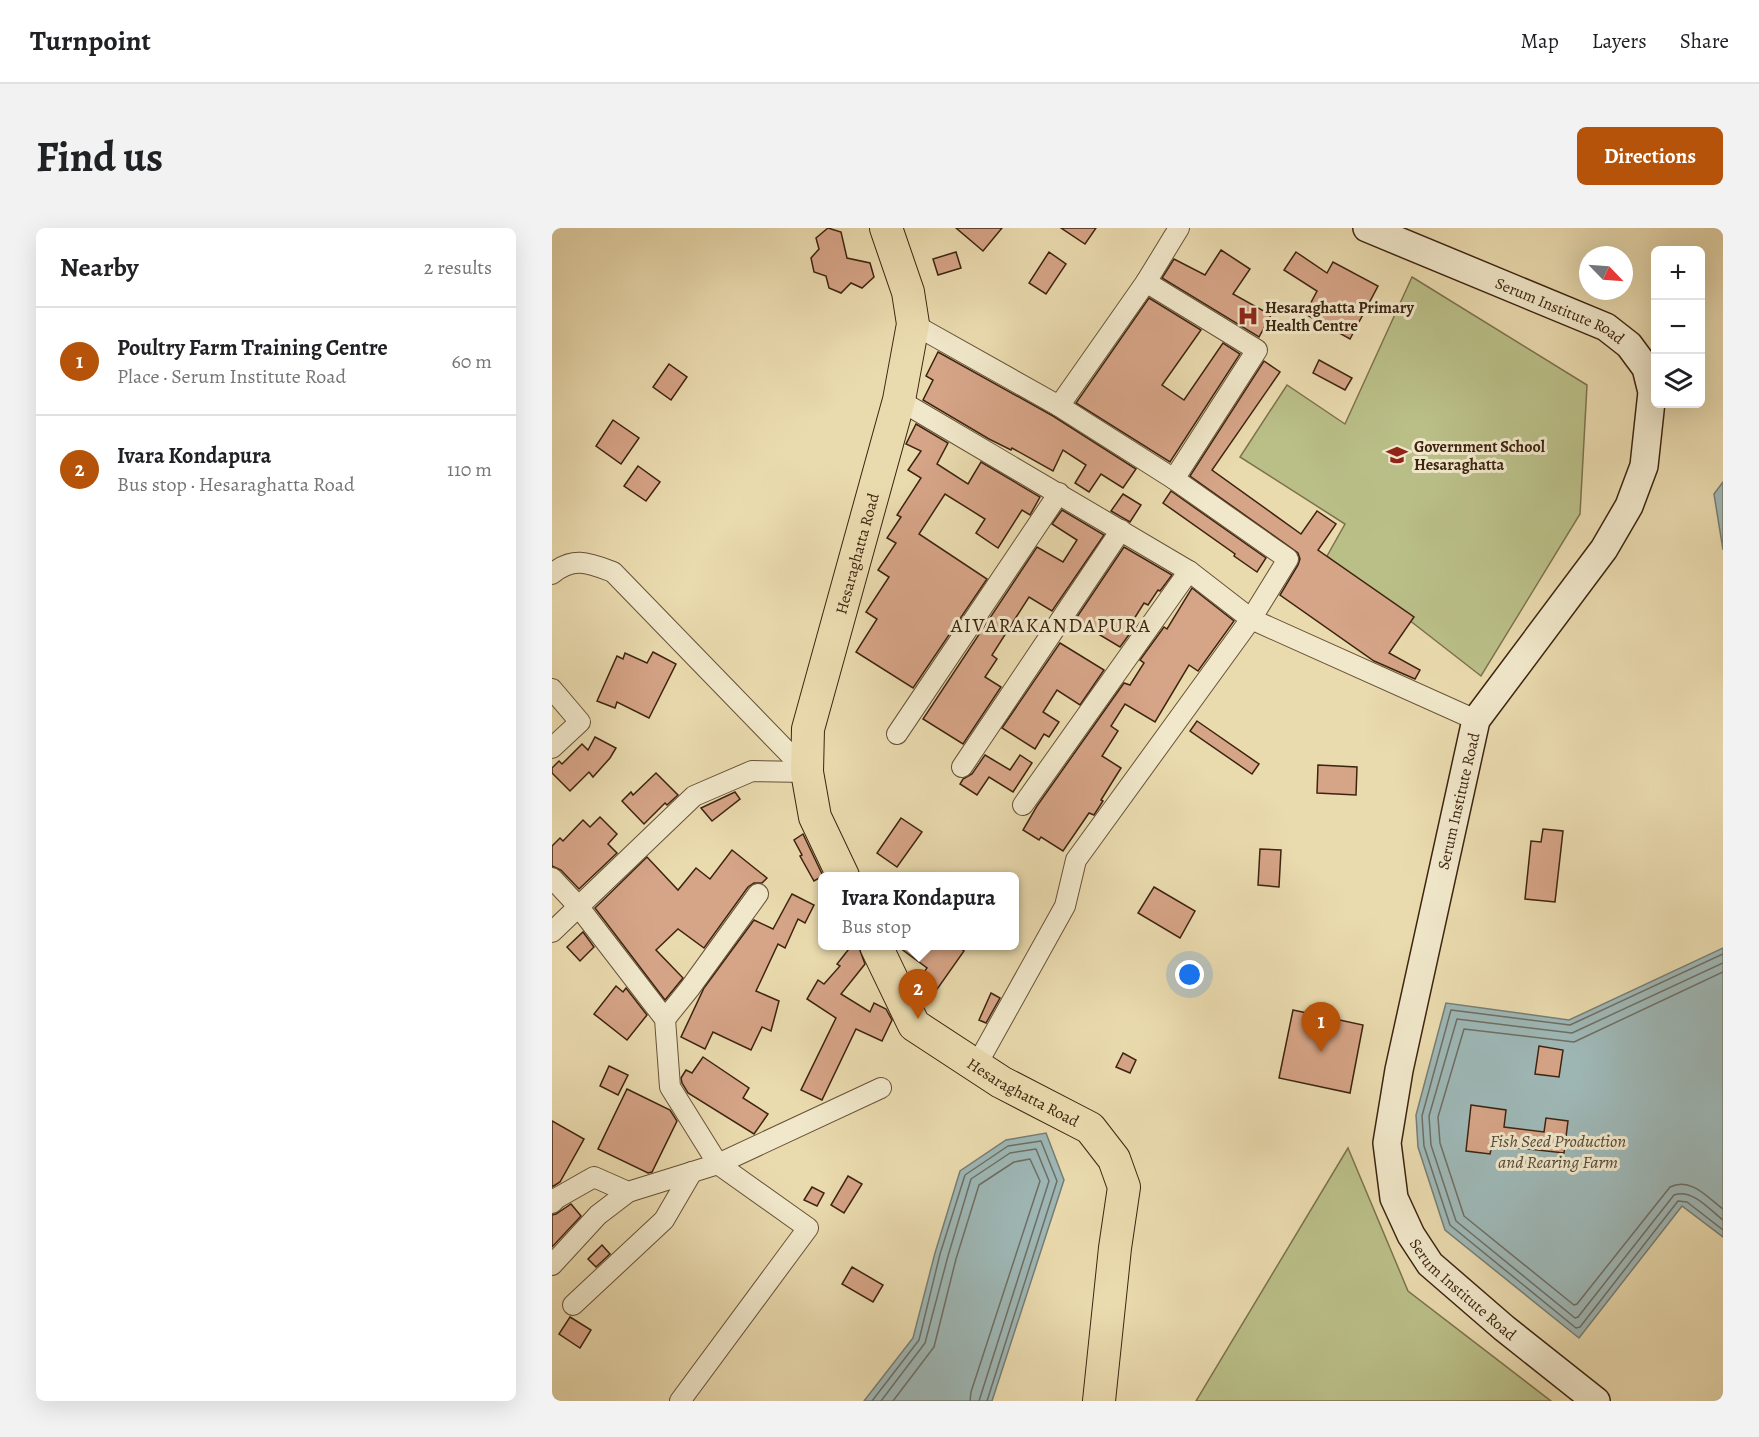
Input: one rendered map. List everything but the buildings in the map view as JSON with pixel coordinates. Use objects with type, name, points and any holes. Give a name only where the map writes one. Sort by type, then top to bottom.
[{"type":"main road","name":"Hesaraghatta Road","points":[[841,872],[815,817],[807,772],[808,729],[899,400],[913,324],[908,292],[886,228]]},
{"type":"main road","name":"Serum Institute Road","points":[[1367,228],[1606,327],[1629,345],[1646,368],[1652,392],[1644,466],[1629,507],[1604,549],[1476,720],[1399,1070],[1387,1143],[1394,1198],[1411,1235],[1430,1264],[1503,1328],[1596,1401]]},
{"type":"main road","name":"Hesaraghatta Road","points":[[878,950],[914,1025],[1001,1082],[1090,1128],[1114,1159],[1124,1187],[1115,1248],[1100,1401]]},
{"type":"street","points":[[1059,406],[1146,282],[1179,228]]},
{"type":"street","points":[[1146,282],[1257,350],[1174,479]]},
{"type":"street","points":[[913,324],[1059,406],[1174,479],[1288,559],[1251,619],[1076,860],[1065,906],[976,1066]]},
{"type":"street","points":[[899,400],[1190,571],[1251,619],[1476,720]]},
{"type":"street","points":[[897,734],[1059,493]]},
{"type":"street","points":[[962,767],[1120,530]]},
{"type":"street","points":[[552,574],[561,566],[586,562],[613,572],[807,772]]},
{"type":"street","points":[[1023,805],[1190,571]]},
{"type":"street","points":[[552,689],[580,722],[552,748]]},
{"type":"street","points":[[552,932],[694,796],[752,771],[807,772]]},
{"type":"street","points":[[552,878],[578,906],[665,1019],[670,1087],[718,1164],[808,1228],[680,1401]]},
{"type":"street","points":[[665,1019],[758,894]]},
{"type":"street","points":[[552,1265],[598,1215],[628,1192],[718,1164],[881,1088]]},
{"type":"street","points":[[573,1305],[664,1220],[692,1172]]},
{"type":"street","points":[[552,1203],[594,1177],[628,1192]]},
{"type":"green space","name":"Government School Hesaraghatta","points":[[1412,277],[1587,385],[1580,514],[1481,676],[1327,556],[1345,524],[1240,457],[1287,385],[1345,424]]},
{"type":"green space","points":[[1348,1148],[1408,1291],[1551,1401],[1196,1401]]},
{"type":"water","points":[[1723,482],[1723,550],[1714,494]]},
{"type":"water","name":"Fish Seed Production and Rearing Farm","points":[[1723,948],[1723,1237],[1682,1206],[1579,1338],[1445,1230],[1418,1147],[1416,1115],[1446,1003],[1569,1020]]},
{"type":"water","points":[[1046,1133],[1064,1180],[992,1401],[864,1401],[913,1338],[935,1253],[960,1171],[1006,1140]]},
{"type":"place","name":"Hesaraghatta Primary Health Centre","points":[[1248,316]]},
{"type":"place","name":"Government School Hesaraghatta","points":[[1397,455]]},
{"type":"place","name":"Ivara Kondapura","points":[[918,1019]]},
{"type":"place","name":"Poultry Farm Training Centre","points":[[1321,1052]]},
{"type":"district","name":"AIVARAKANDAPURA","points":[[1051,625]]}]
